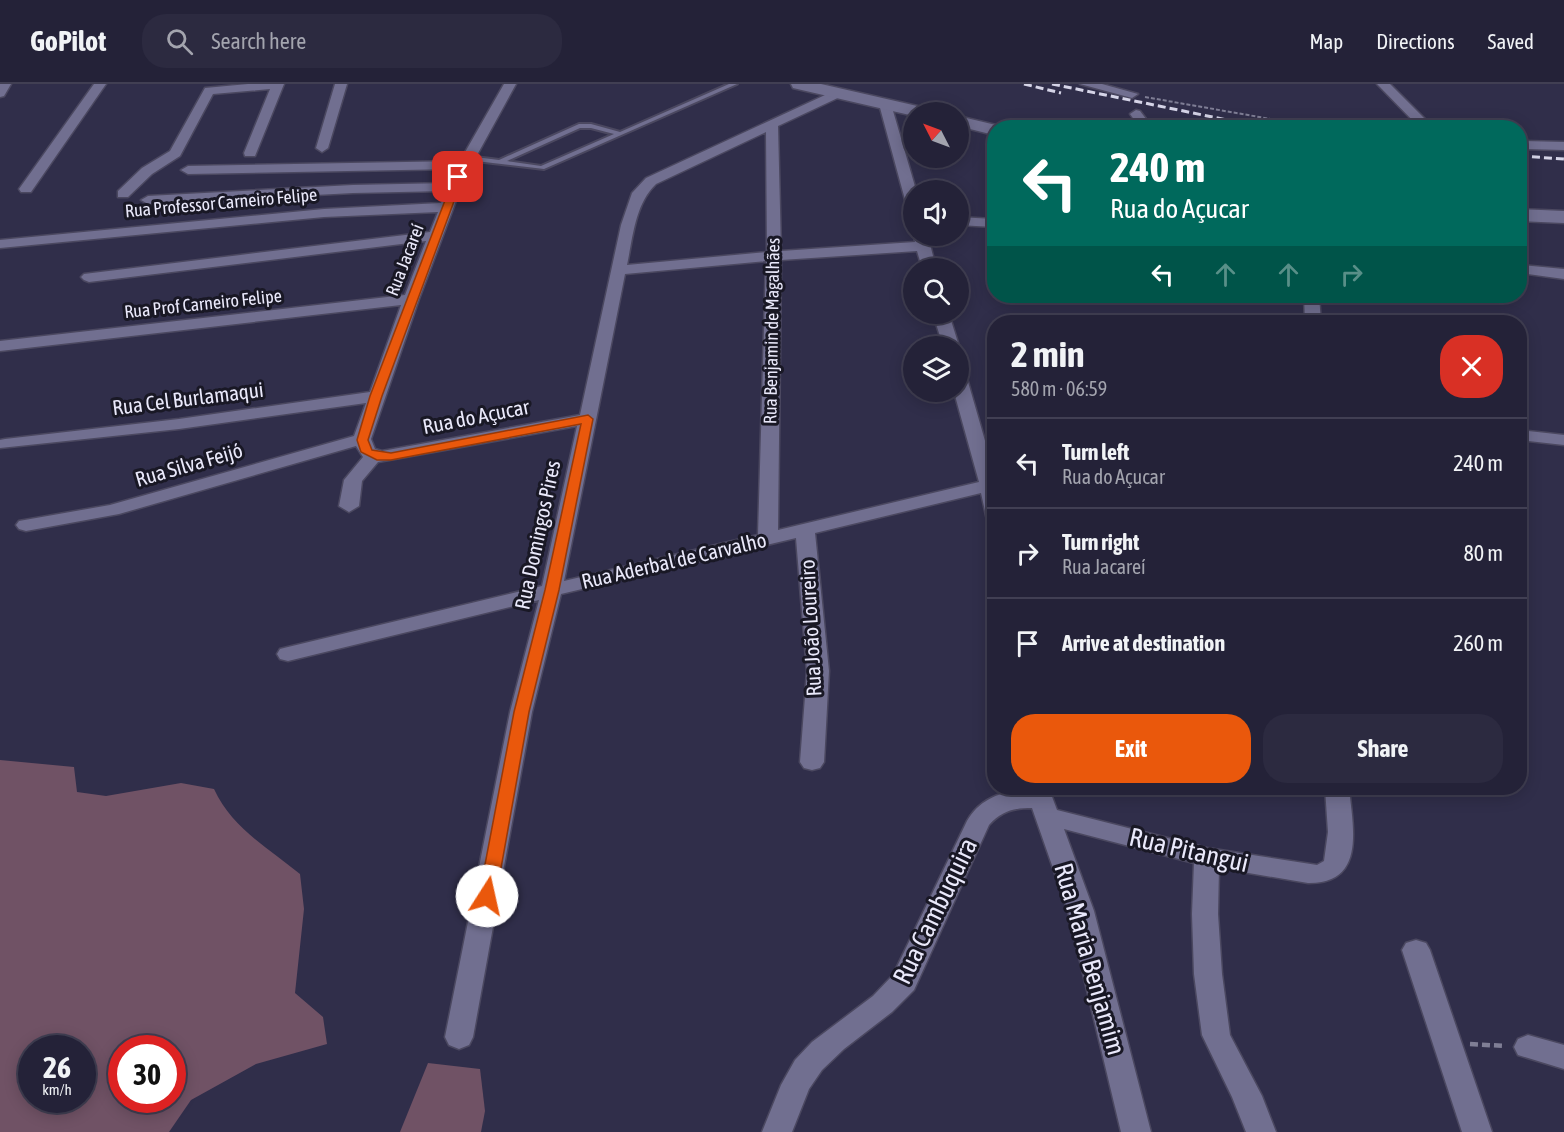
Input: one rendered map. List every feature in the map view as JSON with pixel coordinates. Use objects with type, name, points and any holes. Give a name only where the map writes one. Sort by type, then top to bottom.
[{"type":"main road","points":[[799,84],[903,108]]},
{"type":"main road","points":[[969,124],[987,128]]},
{"type":"main road","points":[[1527,215],[1564,217]]},
{"type":"street","points":[[0,93],[5,84]]},
{"type":"street","points":[[26,189],[100,84]]},
{"type":"street","points":[[322,148],[341,84]]},
{"type":"street","name":"Rua Jacareí","points":[[363,440],[376,396],[411,299],[455,187],[466,162],[510,84]]},
{"type":"street","points":[[1086,84],[1129,89]]},
{"type":"street","points":[[1383,84],[1420,120]]},
{"type":"street","points":[[123,194],[147,171],[175,153],[209,91],[277,85],[250,153]]},
{"type":"street","name":"Rua Domingos Pires","points":[[459,1037],[521,712],[552,590],[628,225],[639,193],[651,181],[838,93]]},
{"type":"street","points":[[885,104],[906,180]]},
{"type":"street","points":[[1136,114],[1141,120]]},
{"type":"street","name":"Rua Benjamin de Magalhães","points":[[768,538],[774,256],[772,124]]},
{"type":"street","points":[[1527,145],[1564,146]]},
{"type":"street","points":[[188,170],[466,162]]},
{"type":"street","points":[[148,200],[353,189],[455,187]]},
{"type":"street","name":"Rua Professor Carneiro Felipe","points":[[0,243],[324,213],[447,207]]},
{"type":"street","points":[[969,222],[987,223]]},
{"type":"street","points":[[89,277],[435,236]]},
{"type":"street","points":[[619,270],[903,243]]},
{"type":"street","points":[[1527,270],[1564,274]]},
{"type":"street","name":"Rua Prof Carneiro Felipe","points":[[0,346],[411,299]]},
{"type":"street","name":"Rua Cel Burlamaqui","points":[[5,444],[179,424],[376,396]]},
{"type":"street","points":[[966,402],[987,478]]},
{"type":"street","name":"Rua do Açucar","points":[[374,456],[391,456],[588,419]]},
{"type":"street","points":[[1527,436],[1564,440]]},
{"type":"street","points":[[349,506],[353,480],[374,456],[367,452],[363,440]]},
{"type":"street","name":"Rua Silva Feijó","points":[[26,525],[112,510],[363,440]]},
{"type":"street","name":"Rua Aderbal de Carvalho","points":[[288,654],[987,485]]},
{"type":"street","name":"Rua João Loureiro","points":[[805,530],[818,671],[812,762]]},
{"type":"street","name":"Rua Pitangui","points":[[1043,801],[1207,857],[1308,874],[1322,874],[1332,870],[1338,861],[1340,851],[1337,795]]},
{"type":"street","name":"Rua Cambuquira","points":[[777,1132],[796,1083],[812,1060],[890,1001],[904,982],[979,821],[988,809],[1000,802],[1013,799],[1043,801]]},
{"type":"street","name":"Rua Maria Benjamim","points":[[1043,801],[1081,911],[1136,1132]]},
{"type":"street","points":[[1207,857],[1205,914],[1208,974],[1216,1035],[1247,1096],[1261,1132]]},
{"type":"street","points":[[1416,950],[1449,1042],[1477,1132]]},
{"type":"street","points":[[1528,1047],[1564,1057]]},
{"type":"lane","points":[[466,162],[500,162],[526,168],[542,168],[734,84]]},
{"type":"lane","points":[[500,162],[579,126],[591,126],[621,134]]},
{"type":"path","points":[[1129,89],[1282,120]]},
{"type":"path","points":[[1449,1042],[1528,1047]]},
{"type":"shaded area","points":[[0,760],[74,767],[77,792],[106,796],[181,783],[214,789],[241,826],[300,874],[304,909],[295,993],[323,1017],[327,1044],[256,1064],[191,1100],[186,1107],[186,1035],[108,1035],[108,1113],[182,1113],[169,1132],[0,1132]]},
{"type":"shaded area","points":[[428,1063],[480,1069],[485,1111],[481,1132],[400,1132]]},
{"type":"railway","points":[[1024,84],[1061,93]]},
{"type":"railway","points":[[1052,84],[1227,120]]},
{"type":"railway","points":[[1527,156],[1564,159]]},
{"type":"route","points":[[458,177],[376,396],[363,440],[367,452],[374,456],[391,456],[588,419],[552,590],[521,712],[487,896]]}]
